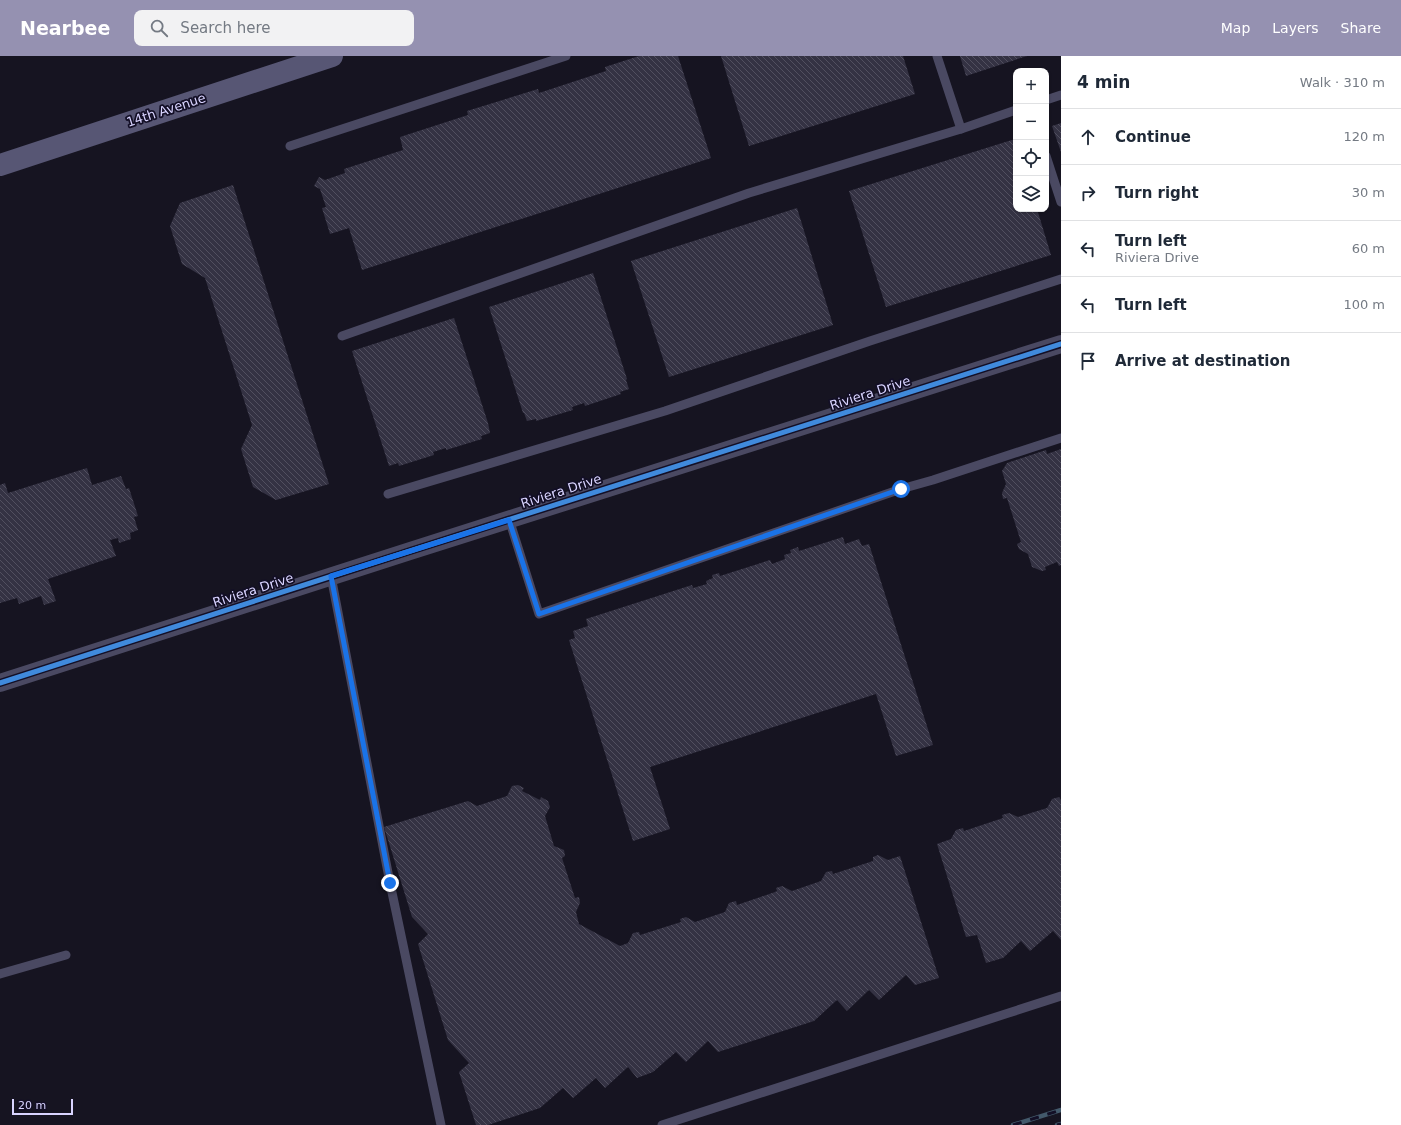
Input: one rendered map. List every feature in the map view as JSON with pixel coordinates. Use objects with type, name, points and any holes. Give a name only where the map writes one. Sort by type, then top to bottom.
[{"type":"main road","name":"14th Avenue","points":[[0,164],[332,56]]},
{"type":"street","name":"Riviera Drive","points":[[0,683],[1061,344]]},
{"type":"lane","points":[[290,146],[566,56]]},
{"type":"lane","points":[[937,56],[961,129]]},
{"type":"lane","points":[[1049,99],[1061,95]]},
{"type":"lane","points":[[342,336],[749,193],[961,129],[1013,111]]},
{"type":"lane","points":[[1049,165],[1061,202]]},
{"type":"lane","points":[[388,494],[665,410],[870,340],[1061,279]]},
{"type":"lane","points":[[509,520],[539,614],[901,489],[1061,438]]},
{"type":"lane","points":[[331,576],[390,883],[441,1125]]},
{"type":"lane","points":[[0,974],[66,955]]},
{"type":"lane","points":[[662,1125],[1061,996]]},
{"type":"building","points":[[639,56],[678,56],[711,158],[362,270],[349,228],[330,234],[322,208],[326,207],[320,189],[314,186],[319,177],[325,180],[345,173],[344,169],[403,150],[400,137],[468,115],[467,111],[538,89],[539,93],[606,71],[605,67]]},
{"type":"building","points":[[721,56],[903,56],[915,94],[749,146]]},
{"type":"building","points":[[960,56],[1027,56],[966,76]]},
{"type":"building","points":[[1061,123],[1061,152],[1052,126]]},
{"type":"building","points":[[1013,140],[1013,212],[1038,212],[1051,255],[886,307],[849,191]]},
{"type":"building","points":[[233,185],[329,484],[276,500],[253,487],[241,449],[252,425],[205,278],[182,264],[170,226],[180,203]]},
{"type":"building","points":[[797,208],[833,325],[669,377],[631,261]]},
{"type":"building","points":[[593,273],[629,389],[620,392],[621,394],[585,406],[584,403],[572,407],[573,410],[536,421],[536,419],[527,421],[523,413],[489,307]]},
{"type":"building","points":[[454,318],[490,433],[481,436],[482,439],[446,450],[446,448],[433,452],[434,455],[399,466],[398,463],[389,466],[352,351]]},
{"type":"building","points":[[1061,449],[1061,565],[1059,566],[1057,562],[1045,567],[1046,570],[1042,571],[1032,567],[1028,554],[1019,549],[1017,544],[1021,542],[1007,498],[1003,499],[1002,493],[1006,484],[1002,471],[1007,463],[1046,450],[1047,454]]},
{"type":"building","points":[[87,468],[92,485],[121,476],[126,489],[129,488],[138,516],[134,517],[138,530],[130,533],[131,539],[119,543],[118,538],[110,540],[116,556],[48,579],[56,601],[44,605],[41,596],[19,604],[17,598],[0,603],[0,485],[5,483],[8,493]]},
{"type":"building","points":[[843,537],[845,544],[859,539],[862,546],[869,544],[933,745],[896,756],[876,694],[650,767],[670,829],[633,841],[569,640],[575,638],[573,631],[588,626],[586,619],[692,585],[693,588],[707,584],[706,581],[713,578],[712,575],[719,573],[720,576],[770,560],[772,564],[785,559],[784,555],[791,553],[790,550],[798,547],[799,551]]},
{"type":"building","points":[[518,785],[524,788],[522,791],[540,800],[541,797],[548,801],[550,807],[545,816],[554,846],[564,850],[565,856],[562,858],[575,898],[579,897],[580,903],[576,912],[579,924],[620,946],[628,943],[633,933],[639,932],[640,935],[681,922],[680,919],[686,917],[695,922],[725,912],[729,903],[736,901],[737,905],[775,892],[777,891],[776,888],[782,886],[792,891],[821,881],[826,872],[832,871],[833,874],[873,861],[873,857],[878,855],[888,860],[900,856],[939,978],[915,985],[906,975],[879,1000],[869,990],[847,1011],[837,1000],[814,1021],[718,1052],[708,1041],[686,1062],[676,1052],[653,1072],[637,1078],[628,1067],[605,1088],[596,1078],[573,1098],[563,1088],[540,1108],[488,1125],[476,1125],[459,1072],[469,1063],[448,1040],[418,944],[428,934],[412,917],[384,827],[468,801],[477,806],[507,796],[512,786]]},
{"type":"building","points":[[1059,797],[1061,800],[1061,940],[1053,931],[1030,951],[1021,941],[1003,958],[986,963],[977,935],[966,937],[937,844],[951,839],[956,830],[963,828],[964,831],[1003,818],[1002,815],[1009,813],[1018,817],[1047,808],[1052,799]]},
{"type":"railway","points":[[1013,1125],[1061,1110]]},
{"type":"railway","points":[[1057,1125],[1061,1124]]},
{"type":"cycle path","points":[[0,683],[1061,344]]},
{"type":"route","points":[[390,883],[331,576],[509,520],[539,614],[901,489]]}]
